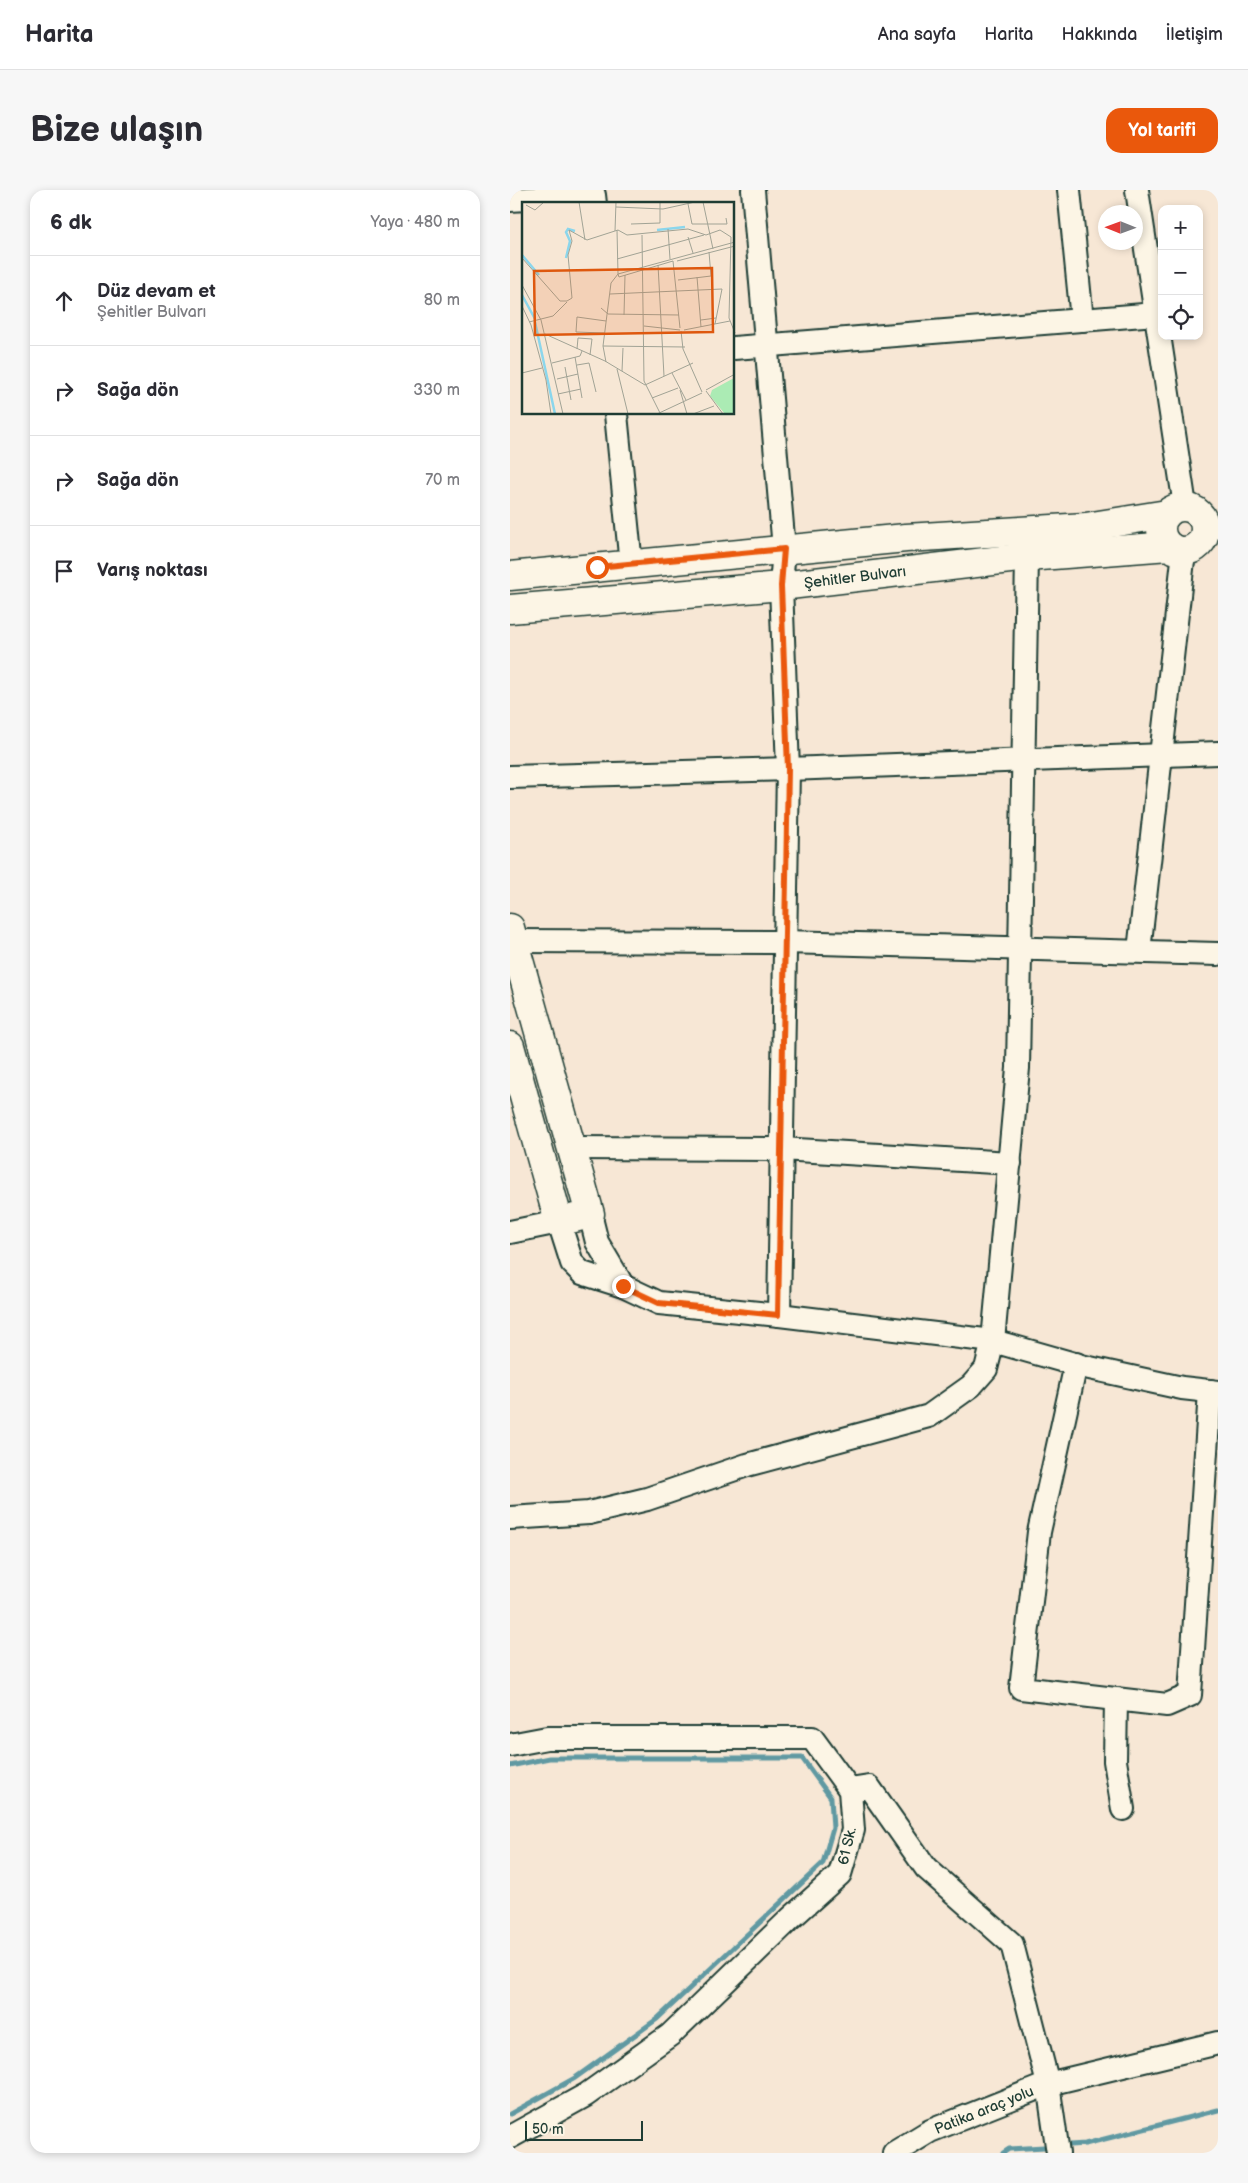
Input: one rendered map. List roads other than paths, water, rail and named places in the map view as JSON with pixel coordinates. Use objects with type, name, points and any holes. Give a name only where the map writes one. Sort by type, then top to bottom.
[{"type":"main road","points":[[1192,510],[1205,525],[1193,544],[1164,540],[1161,527],[1192,510]]},
{"type":"main road","points":[[510,576],[906,538],[1086,527],[1192,510]]},
{"type":"main road","name":"Şehitler Bulvarı","points":[[510,609],[781,586],[1027,557],[1193,544]]},
{"type":"main road","points":[[510,1046],[558,1222],[590,1214],[511,936]]},
{"type":"street","points":[[753,190],[784,549],[781,586],[788,769],[778,1315]]},
{"type":"street","points":[[1069,190],[1082,320]]},
{"type":"street","points":[[1137,190],[1156,314],[1192,510]]},
{"type":"street","points":[[510,200],[594,194],[595,202]]},
{"type":"street","points":[[735,348],[1156,314]]},
{"type":"street","points":[[616,415],[631,564]]},
{"type":"street","points":[[1139,952],[1160,754],[1193,544]]},
{"type":"street","points":[[510,1518],[589,1513],[638,1501],[747,1465],[929,1416],[970,1386],[986,1369],[993,1341],[1018,1068],[1027,557]]},
{"type":"street","points":[[510,777],[1218,753]]},
{"type":"street","points":[[511,936],[1218,954]]},
{"type":"street","points":[[571,1148],[781,1149],[1010,1163]]},
{"type":"street","points":[[590,1214],[598,1242],[623,1286]]},
{"type":"street","points":[[510,1232],[558,1222],[572,1263],[582,1273],[623,1286],[659,1303],[778,1315],[993,1341],[1076,1364],[1085,1367],[1182,1388],[1214,1391],[1190,1695],[1167,1705],[1021,1688],[1039,1532],[1076,1364]]},
{"type":"street","points":[[1116,1699],[1115,1761],[1123,1809]]},
{"type":"street","points":[[510,1745],[547,1738],[812,1738],[850,1790],[869,1787],[926,1868],[1012,1944],[1048,2084],[1058,2153]]},
{"type":"street","name":"61 Sk.","points":[[510,2137],[586,2095],[670,2035],[790,1919],[840,1874],[853,1830],[850,1790]]},
{"type":"street","name":"Patika araç yolu","points":[[894,2153],[930,2131],[1048,2084],[1216,2040]]},
{"type":"waterway","points":[[510,1766],[549,1758],[802,1758],[831,1798],[833,1828],[823,1863],[657,2019],[575,2078],[510,2114]]},
{"type":"waterway","points":[[1070,2145],[1085,2144],[1218,2110]]},
{"type":"waterway","points":[[1003,2153],[1009,2149],[1044,2147]]}]
